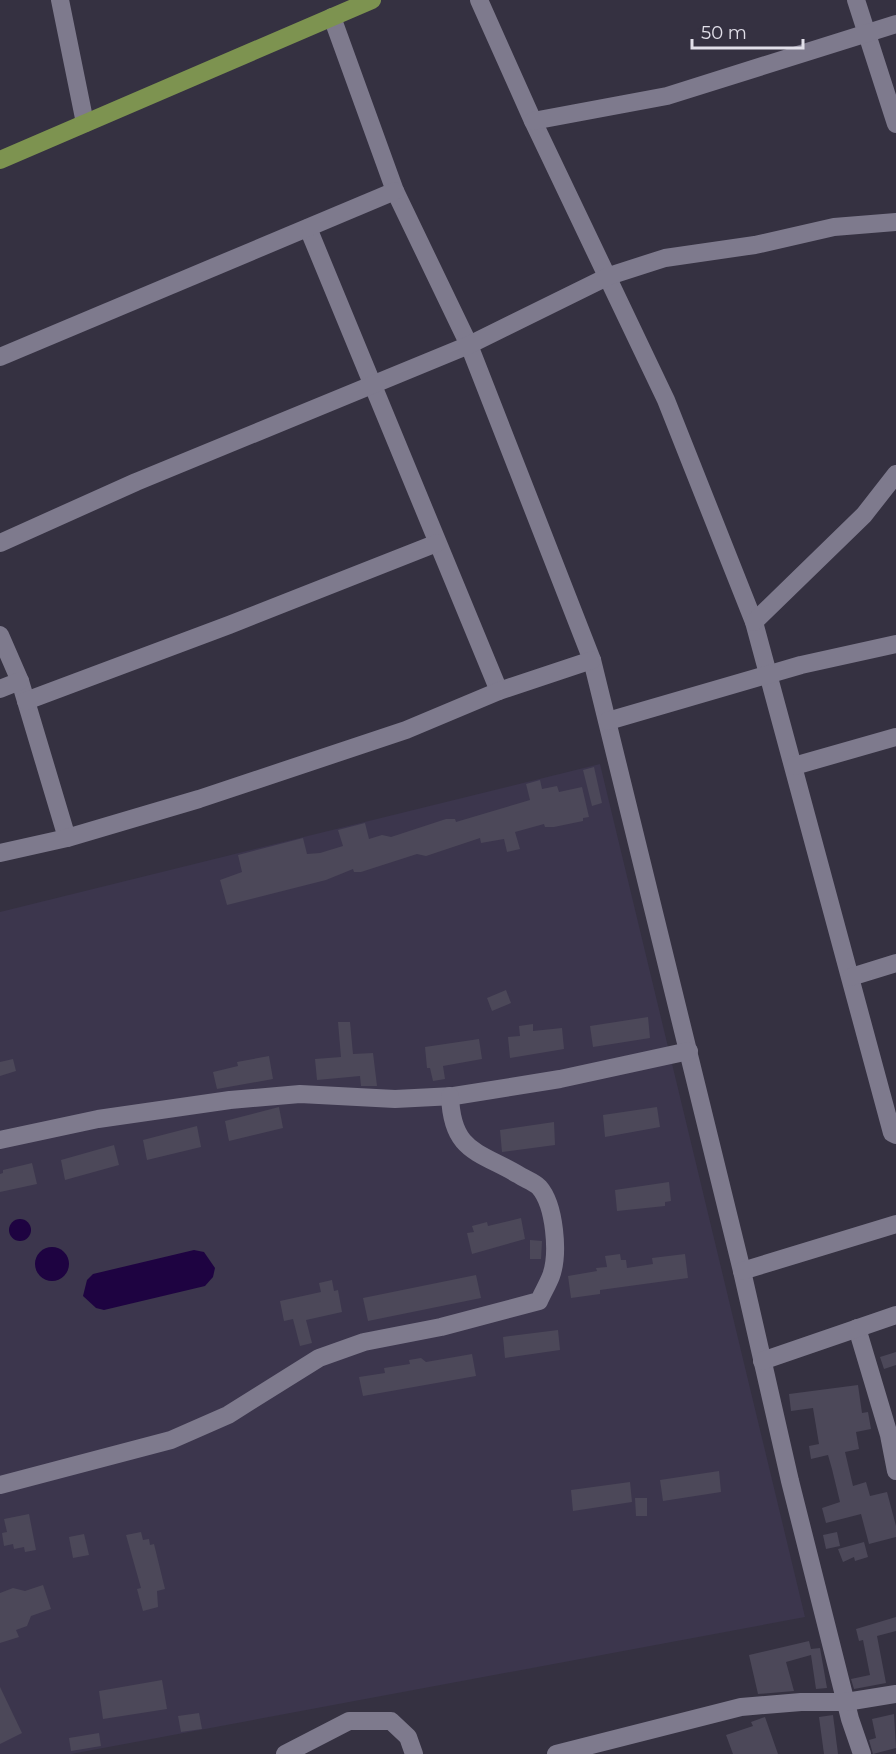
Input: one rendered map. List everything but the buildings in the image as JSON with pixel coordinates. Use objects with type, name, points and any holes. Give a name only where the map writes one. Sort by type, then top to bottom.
[{"type":"main road","points":[[0,160],[372,0]]},
{"type":"street","points":[[60,0],[85,123]]},
{"type":"street","points":[[479,0],[533,121],[609,276],[671,411],[754,622],[892,1133],[896,1135]]},
{"type":"street","points":[[856,0],[896,124]]},
{"type":"street","points":[[332,17],[395,191],[469,345],[592,660],[846,1702],[862,1754]]},
{"type":"street","points":[[533,121],[667,96],[896,24]]},
{"type":"street","points":[[0,357],[395,191]]},
{"type":"street","points":[[0,543],[136,482],[371,383],[469,345],[609,276],[665,258],[755,245],[834,227],[896,222]]},
{"type":"street","points":[[308,228],[499,691]]},
{"type":"street","points":[[754,622],[864,515],[896,474]]},
{"type":"street","points":[[26,701],[229,625],[437,543]]},
{"type":"street","points":[[0,635],[20,681],[67,837]]},
{"type":"street","points":[[608,721],[767,675],[896,644]]},
{"type":"street","points":[[0,853],[67,837],[199,799],[406,730],[499,691],[592,660]]},
{"type":"street","points":[[0,688],[20,681]]},
{"type":"street","points":[[794,766],[896,736]]},
{"type":"street","points":[[851,977],[896,963]]},
{"type":"street","points":[[0,1140],[98,1119],[230,1100],[300,1094],[395,1099],[450,1096],[560,1079],[688,1051]]},
{"type":"street","points":[[0,1485],[171,1440],[228,1415],[320,1358],[364,1342],[441,1327],[539,1300],[552,1275],[554,1256],[551,1211],[539,1187],[506,1168],[478,1156],[461,1138],[451,1121],[450,1096]]},
{"type":"street","points":[[742,1271],[896,1224]]},
{"type":"street","points":[[762,1361],[896,1315]]},
{"type":"street","points":[[857,1328],[889,1435],[896,1472]]},
{"type":"street","points":[[556,1754],[741,1707],[846,1702],[896,1694]]},
{"type":"street","points":[[285,1754],[349,1720],[391,1720],[408,1737],[414,1754]]},
{"type":"shaded area","points":[[600,764],[805,1617],[71,1754],[0,1754],[0,912]]},
{"type":"shaded area","points":[[20,1219],[28,1222],[31,1230],[28,1238],[20,1241],[12,1238],[9,1230],[12,1222]]},
{"type":"shaded area","points":[[52,1247],[64,1252],[69,1264],[64,1276],[52,1281],[40,1276],[35,1264],[40,1252]]},
{"type":"shaded area","points":[[194,1250],[204,1252],[215,1268],[213,1277],[205,1286],[104,1310],[96,1308],[83,1296],[87,1280],[93,1274]]}]
